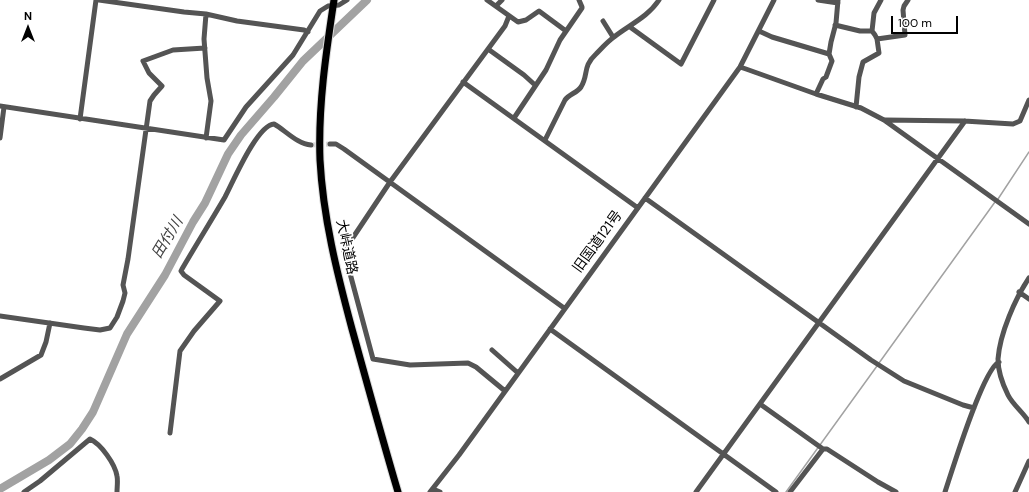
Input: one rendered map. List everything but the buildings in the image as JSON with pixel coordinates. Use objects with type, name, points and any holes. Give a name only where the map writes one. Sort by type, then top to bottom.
[{"type":"highway","name":"大峠道路","points":[[334,3],[331,14],[321,106],[320,160],[324,205],[330,240],[371,400],[398,492]]},
{"type":"street","points":[[80,119],[96,0]]},
{"type":"street","points":[[99,0],[206,14],[237,21],[308,32]]},
{"type":"street","points":[[0,138],[2,107],[222,141],[226,138],[246,107],[293,55],[320,10],[334,3],[339,5],[347,0]]},
{"type":"street","points":[[487,0],[518,22],[523,22],[540,11],[566,30]]},
{"type":"street","points":[[496,6],[502,0]]},
{"type":"street","points":[[514,118],[546,70],[557,45],[566,30],[582,8],[579,0]]},
{"type":"street","points":[[544,140],[565,100],[568,96],[578,90],[582,84],[588,62],[613,37],[649,12],[659,0]]},
{"type":"street","points":[[630,26],[681,64],[714,0]]},
{"type":"street","name":"旧国道121号","points":[[432,490],[740,68],[774,0]]},
{"type":"street","points":[[816,94],[826,77],[832,61],[829,54],[838,1],[818,0]]},
{"type":"street","points":[[872,31],[874,14],[881,0]]},
{"type":"street","points":[[877,39],[905,34],[904,6],[908,0]]},
{"type":"street","points":[[206,14],[204,39],[207,78],[211,102],[206,138]]},
{"type":"street","points":[[505,391],[476,367],[468,363],[410,365],[373,359],[344,251],[390,182],[505,26],[509,16]]},
{"type":"street","points":[[603,21],[613,37]]},
{"type":"street","points":[[835,25],[860,31],[872,31],[876,34],[879,53],[863,62],[856,107]]},
{"type":"street","points":[[759,31],[772,37],[829,54]]},
{"type":"street","points":[[0,316],[84,328],[106,330],[110,328],[117,317],[124,296],[123,282],[128,259],[152,97],[162,86],[149,73],[143,61],[173,50],[205,48]]},
{"type":"street","points":[[488,49],[524,75],[535,86]]},
{"type":"street","points":[[740,68],[746,68],[856,107],[884,120],[1029,224]]},
{"type":"street","points":[[463,82],[638,208]]},
{"type":"street","points":[[884,120],[965,121],[1013,124],[1020,122],[1029,100]]},
{"type":"street","points":[[696,492],[965,121]]},
{"type":"street","points":[[170,433],[180,351],[194,331],[220,301],[184,275],[181,272],[182,269],[226,194],[248,152],[268,126],[274,124],[307,145],[311,145]]},
{"type":"street","points":[[330,144],[336,144],[564,308]]},
{"type":"street","points":[[645,198],[871,360],[904,381],[974,408]]},
{"type":"street","points":[[1029,278],[1019,292],[1002,338],[999,362],[1008,394],[1016,406],[1029,420]]},
{"type":"street","points":[[1019,292],[1029,299]]},
{"type":"street","points":[[0,379],[41,355],[46,342],[50,323]]},
{"type":"street","points":[[550,329],[776,492]]},
{"type":"street","points":[[492,350],[518,373]]},
{"type":"street","points":[[945,492],[974,408],[990,372],[995,364],[999,362]]},
{"type":"street","points":[[760,404],[820,447],[827,449],[896,492]]},
{"type":"street","points":[[24,492],[40,481],[90,439],[95,441],[113,464],[117,477],[117,492]]},
{"type":"street","points":[[790,492],[820,447]]},
{"type":"street","points":[[1015,492],[1029,461]]},
{"type":"street","points":[[432,490],[440,492]]},
{"type":"waterway","name":"田付川","points":[[0,489],[49,460],[70,444],[82,429],[93,412],[127,334],[165,275],[193,222],[205,203],[228,154],[241,135],[303,61],[367,0]]},
{"type":"waterway","points":[[998,199],[1029,152]]},
{"type":"waterway","points":[[879,363],[995,202]]},
{"type":"waterway","points":[[786,492],[877,366]]},
{"type":"tunnel","points":[[311,145],[330,144]]}]
